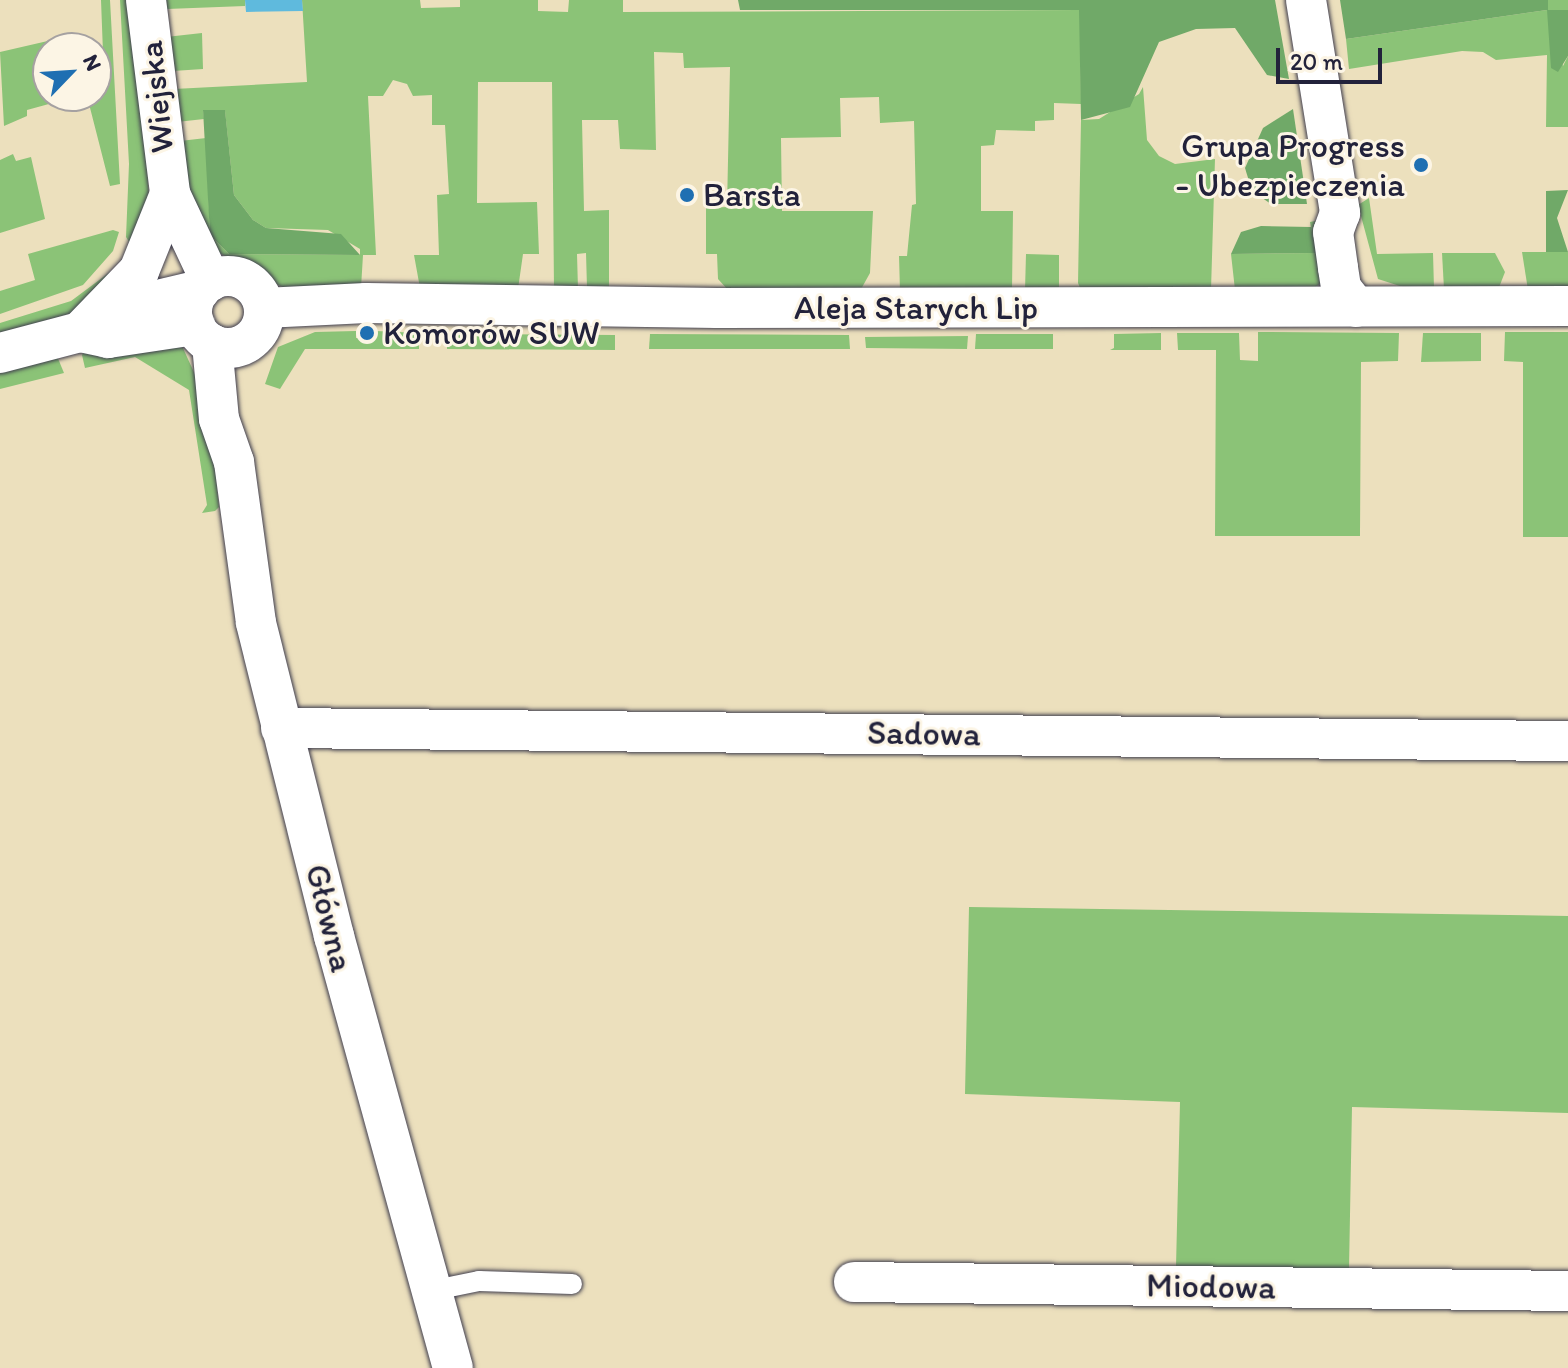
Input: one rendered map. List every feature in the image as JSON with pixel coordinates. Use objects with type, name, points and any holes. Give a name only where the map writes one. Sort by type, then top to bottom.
[{"type":"street","name":"Wiejska","points":[[146,0],[170,194],[211,317]]},
{"type":"street","points":[[1306,0],[1340,213],[1333,232],[1341,288],[1356,307]]},
{"type":"street","name":"Wiejska","points":[[90,323],[139,271],[170,194]]},
{"type":"street","points":[[0,353],[90,323],[211,317],[261,327],[264,308],[256,290],[240,279],[211,317]]},
{"type":"street","name":"Aleja Starych Lip","points":[[264,308],[366,303],[1568,306]]},
{"type":"street","name":"Główna","points":[[211,317],[219,419],[234,462],[246,574],[281,728],[453,1368]]},
{"type":"street","name":"Sadowa","points":[[281,728],[1568,741]]},
{"type":"street","name":"Miodowa","points":[[854,1282],[1568,1291]]},
{"type":"lane","points":[[430,1291],[479,1281],[572,1284]]},
{"type":"green space","points":[[101,0],[110,0],[112,32],[102,32]]},
{"type":"green space","points":[[120,0],[129,0],[148,179],[149,199],[136,253],[126,237],[129,164]]},
{"type":"green space","points":[[162,0],[245,0],[245,6],[167,9]]},
{"type":"green space","points":[[302,0],[420,0],[421,8],[460,7],[460,0],[538,0],[538,11],[568,12],[569,0],[623,0],[623,12],[1080,10],[1081,104],[1054,103],[1054,120],[1035,121],[1035,131],[996,130],[994,145],[981,146],[981,211],[1013,211],[1012,290],[900,291],[899,256],[907,256],[912,205],[916,204],[914,121],[880,123],[879,97],[840,98],[841,137],[781,138],[782,211],[873,211],[870,273],[860,291],[728,290],[718,279],[717,254],[706,254],[706,208],[727,207],[730,67],[684,68],[683,53],[654,52],[656,150],[620,149],[618,120],[582,120],[584,211],[609,210],[609,288],[587,288],[586,253],[577,254],[578,289],[554,289],[552,82],[478,82],[477,203],[537,202],[539,254],[523,254],[518,289],[420,288],[414,255],[439,255],[437,195],[449,194],[445,125],[432,125],[432,95],[413,96],[407,84],[393,80],[383,96],[368,96],[376,255],[363,255],[361,288],[284,288],[212,249],[186,193],[180,141],[206,138],[210,235],[229,254],[360,255],[360,249],[328,230],[266,228],[253,220],[234,195],[225,111],[203,111],[204,119],[177,122],[174,89],[307,82]]},
{"type":"green space","points":[[738,0],[1275,0],[1289,79],[1267,75],[1235,28],[1196,29],[1159,42],[1130,107],[1081,120],[1079,10],[740,10]]},
{"type":"green space","points":[[1340,0],[1548,0],[1548,10],[1568,10],[1568,56],[1558,72],[1551,68],[1547,10],[1346,39]]},
{"type":"green space","points":[[1548,0],[1568,0],[1568,10],[1548,10],[1563,66],[1568,56],[1568,127],[1546,127],[1547,55],[1496,60],[1483,52],[1462,51],[1349,69],[1346,39],[1547,10]]},
{"type":"green space","points":[[202,33],[203,69],[173,71],[166,37]]},
{"type":"green space","points":[[112,37],[120,184],[110,186],[91,112],[112,112]]},
{"type":"green space","points":[[32,45],[32,109],[27,110],[27,116],[4,126],[0,52]]},
{"type":"green space","points":[[1143,87],[1147,140],[1159,156],[1175,164],[1215,159],[1211,290],[1081,290],[1078,283],[1081,120],[1099,119],[1139,94]]},
{"type":"green space","points":[[1293,109],[1307,204],[1271,204],[1252,191],[1245,168],[1263,128]]},
{"type":"green space","points":[[203,110],[225,110],[234,195],[253,220],[266,228],[341,234],[360,255],[229,254],[210,235]]},
{"type":"green space","points":[[13,154],[16,161],[31,157],[45,219],[0,233],[0,160]]},
{"type":"green space","points":[[1568,190],[1557,218],[1568,252],[1546,252],[1546,191]]},
{"type":"green space","points":[[1369,198],[1377,254],[1433,253],[1434,288],[1406,288],[1378,279],[1358,205]]},
{"type":"green space","points":[[1320,220],[1328,279],[1312,289],[1235,290],[1231,254],[1315,253],[1310,222]]},
{"type":"green space","points":[[1261,226],[1311,227],[1316,253],[1231,254],[1241,232]]},
{"type":"green space","points":[[113,230],[119,232],[113,251],[83,285],[0,314],[0,291],[35,280],[28,254]]},
{"type":"green space","points":[[1522,252],[1568,252],[1568,289],[1528,290]]},
{"type":"green space","points":[[1442,253],[1495,253],[1505,272],[1498,290],[1444,289]]},
{"type":"green space","points":[[1026,254],[1059,255],[1059,290],[1025,290]]},
{"type":"green space","points":[[110,272],[124,272],[87,308],[0,336],[0,323],[71,301]]},
{"type":"green space","points":[[356,331],[356,338],[376,338],[376,331],[419,333],[419,349],[305,349],[280,389],[265,384],[278,347],[315,332]]},
{"type":"green space","points":[[1258,332],[1399,333],[1398,361],[1361,362],[1360,536],[1215,536],[1216,350],[1178,350],[1177,333],[1239,333],[1240,360],[1258,361]]},
{"type":"green space","points":[[1505,332],[1568,332],[1568,537],[1523,537],[1523,362],[1504,361]]},
{"type":"green space","points":[[1161,333],[1161,350],[1110,350],[1114,348],[1114,334]]},
{"type":"green space","points":[[1423,333],[1481,333],[1481,361],[1421,362]]},
{"type":"green space","points":[[447,334],[615,335],[615,350],[447,349]]},
{"type":"green space","points":[[650,334],[849,335],[850,349],[649,349]]},
{"type":"green space","points":[[976,334],[1053,334],[1053,349],[975,349]]},
{"type":"green space","points":[[968,336],[967,349],[866,348],[865,337]]},
{"type":"green space","points":[[182,346],[209,405],[219,507],[215,511],[202,513],[207,505],[189,390],[135,357],[85,368],[82,355],[85,350]]},
{"type":"green space","points":[[57,356],[64,373],[0,389],[0,369]]},
{"type":"green space","points":[[969,907],[1568,916],[1568,1113],[1352,1107],[1349,1269],[1176,1266],[1180,1102],[965,1094]]},
{"type":"water","points":[[245,0],[302,0],[303,11],[246,12]]},
{"type":"place","name":"Grupa Progress - Ubezpieczenia","points":[[1421,165]]},
{"type":"place","name":"Barsta","points":[[687,195]]},
{"type":"place","name":"Komorów SUW","points":[[367,333]]}]
